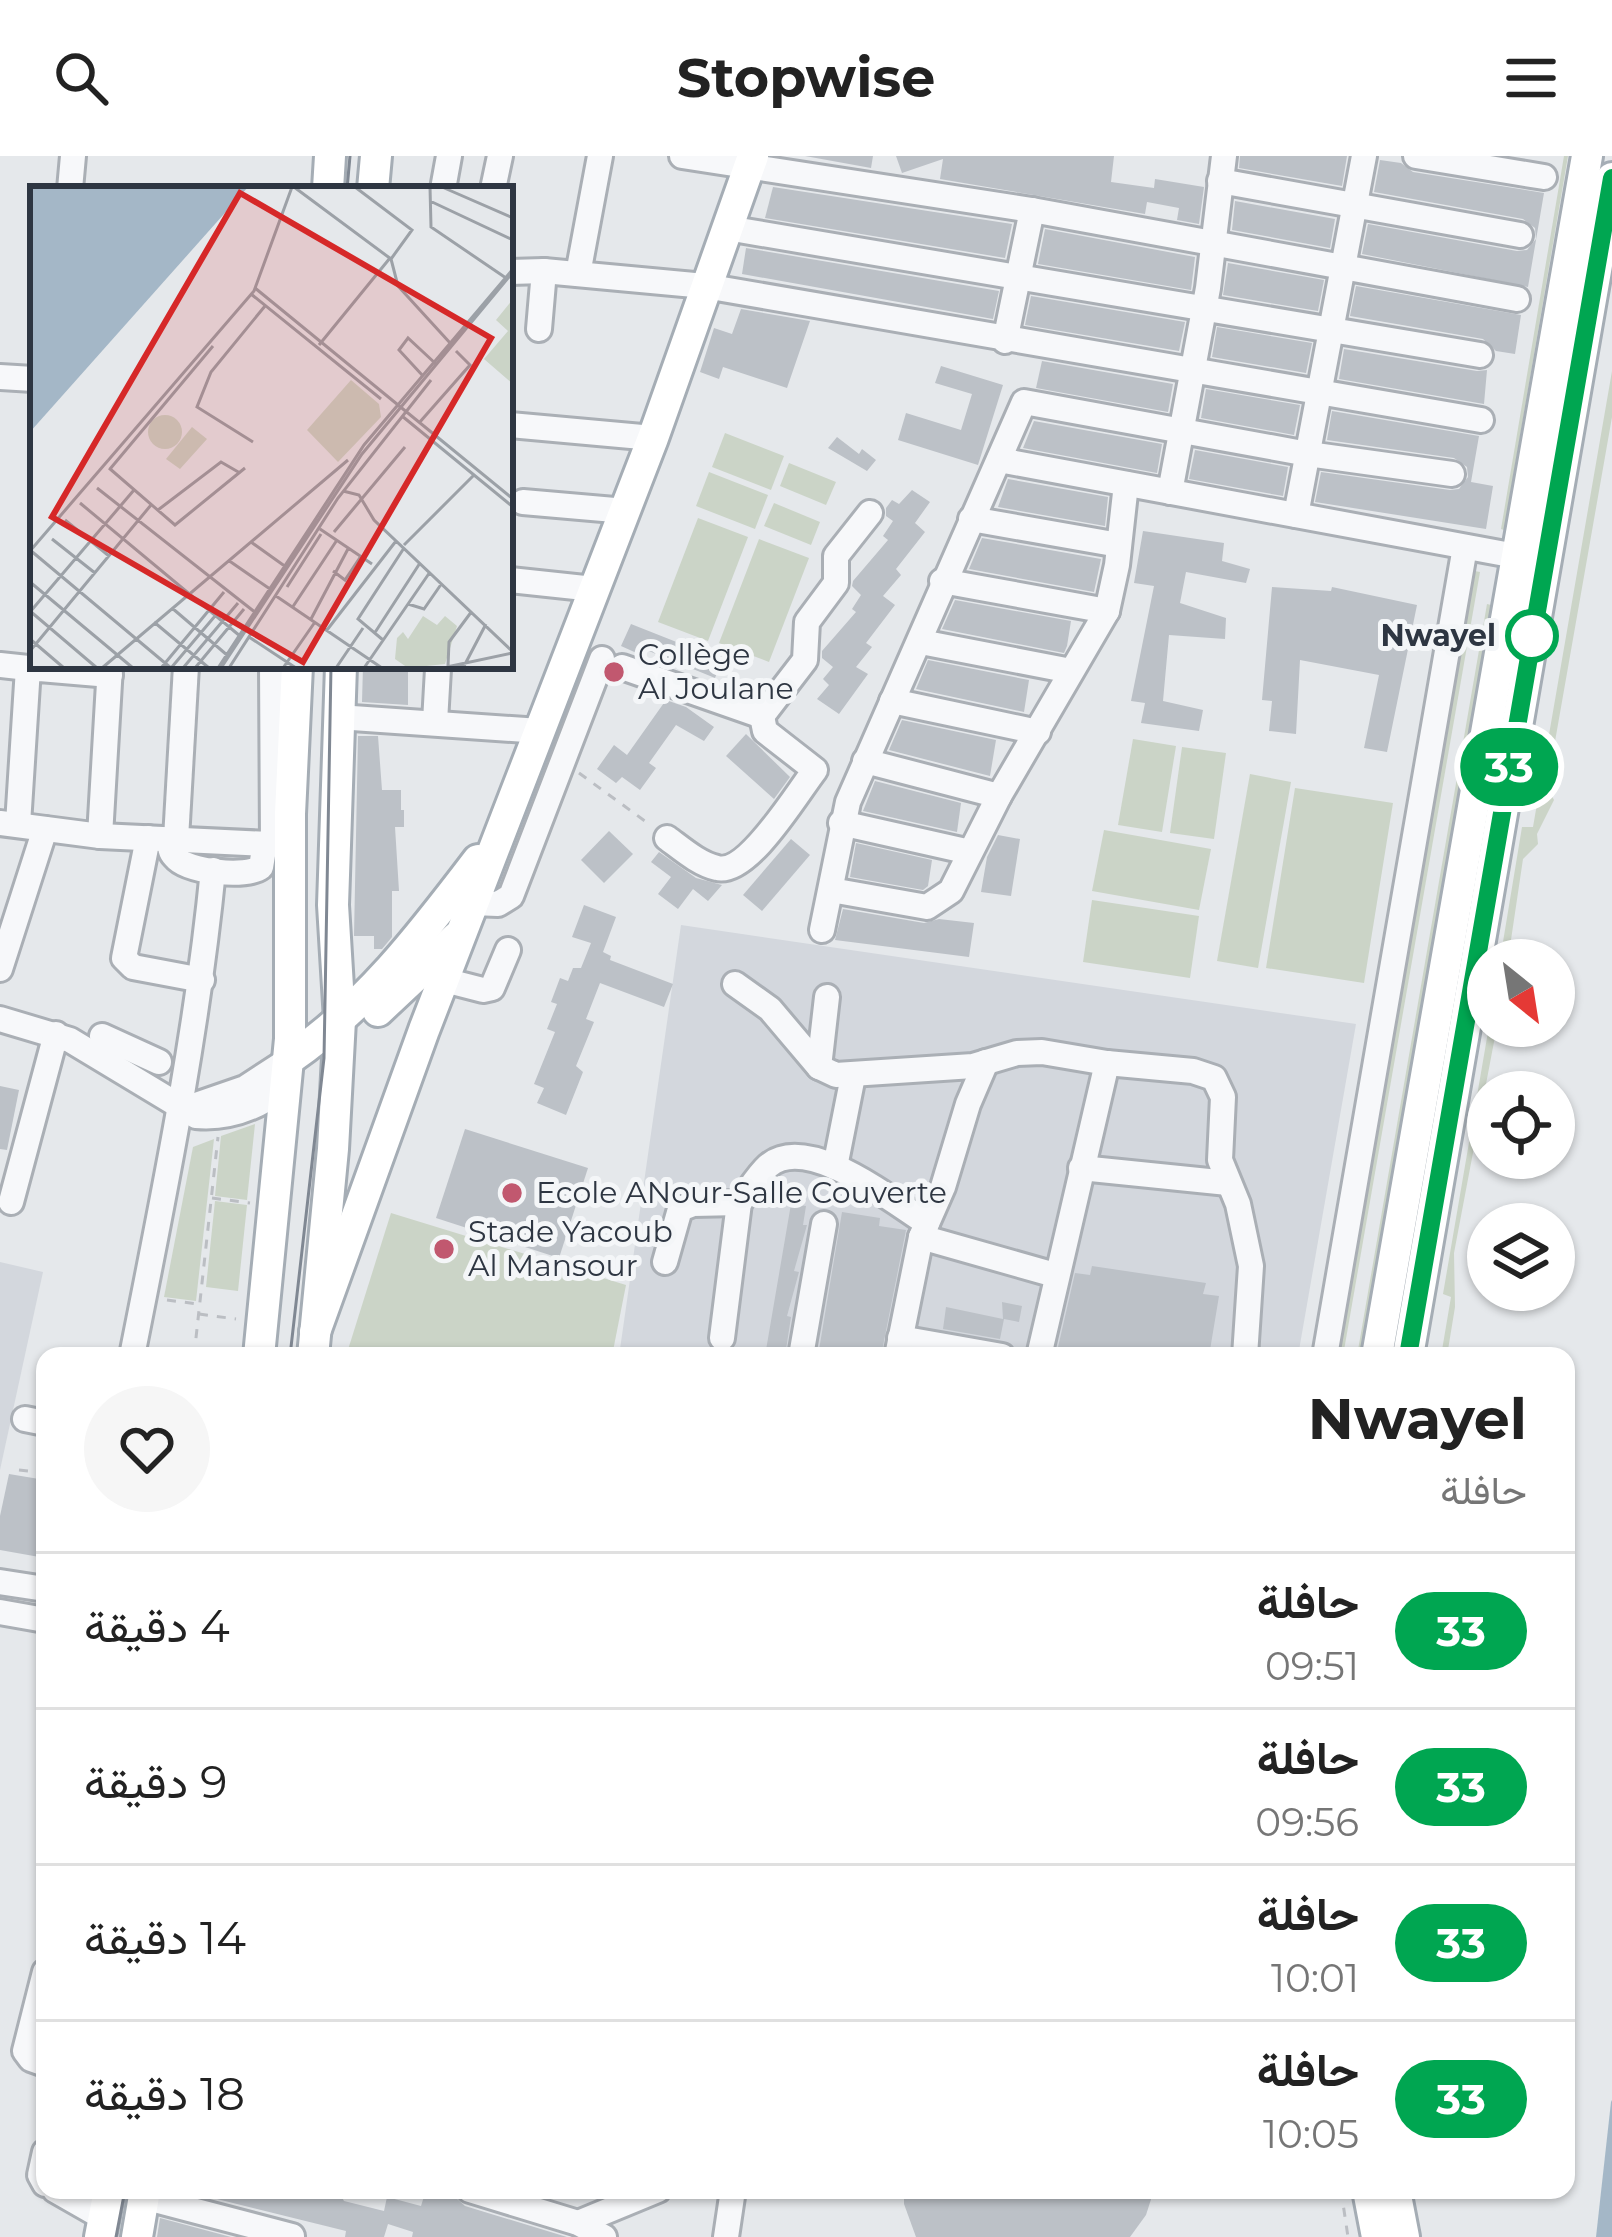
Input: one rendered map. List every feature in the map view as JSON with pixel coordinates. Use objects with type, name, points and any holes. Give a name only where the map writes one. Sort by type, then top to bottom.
[{"type":"main road","points":[[328,186],[330,156]]},
{"type":"main road","points":[[373,186],[376,156]]},
{"type":"main road","points":[[1379,1347],[1587,156]]},
{"type":"main road","points":[[314,1344],[443,980],[626,511],[751,161]]},
{"type":"main road","points":[[1410,1347],[1612,178]]},
{"type":"main road","points":[[260,1347],[286,1074],[276,844],[297,669]]},
{"type":"main road","points":[[314,1344],[339,1034],[333,904],[341,669]]},
{"type":"main road","points":[[339,1034],[500,832]]},
{"type":"main road","points":[[286,1074],[339,1034],[468,917]]},
{"type":"main road","points":[[137,2237],[143,2199]]},
{"type":"main road","points":[[1370,2199],[1377,2237]]},
{"type":"main road","points":[[1396,2199],[1404,2237]]},
{"type":"street","points":[[70,186],[73,156]]},
{"type":"street","points":[[443,186],[448,156]]},
{"type":"street","points":[[494,186],[500,156]]},
{"type":"street","points":[[578,274],[600,156]]},
{"type":"street","points":[[682,156],[751,161],[1517,299]]},
{"type":"street","points":[[1296,515],[1364,156]]},
{"type":"street","points":[[1416,156],[1544,177]]},
{"type":"street","points":[[1170,492],[1204,308],[1222,168],[1353,206],[1520,235]]},
{"type":"street","points":[[1005,340],[1032,210]]},
{"type":"street","points":[[727,228],[1480,355]]},
{"type":"street","points":[[539,329],[523,269],[705,286],[1480,420]]},
{"type":"street","points":[[0,377],[30,380]]},
{"type":"street","points":[[823,930],[841,823],[1020,406],[1028,401],[1308,454],[1452,474]]},
{"type":"street","points":[[513,425],[653,438]]},
{"type":"street","points":[[999,460],[1516,556]]},
{"type":"street","points":[[831,890],[927,908],[951,891],[999,796],[1107,611],[1126,484]]},
{"type":"street","points":[[523,502],[626,511]]},
{"type":"street","points":[[762,716],[805,661],[807,622],[836,583],[836,556],[870,513]]},
{"type":"street","points":[[971,519],[1119,545]]},
{"type":"street","points":[[1327,1347],[1465,547]]},
{"type":"street","points":[[513,580],[594,589]]},
{"type":"street","points":[[942,581],[1107,611]]},
{"type":"street","points":[[921,642],[1071,671]]},
{"type":"street","points":[[573,645],[613,664],[762,716]]},
{"type":"street","points":[[468,917],[511,896],[562,763],[613,664]]},
{"type":"street","points":[[0,665],[28,668],[9,824],[100,836],[276,844]]},
{"type":"street","points":[[69,669],[110,670],[100,836]]},
{"type":"street","points":[[186,669],[165,838],[124,958],[137,969],[202,980]]},
{"type":"street","points":[[165,838],[179,861],[254,873],[276,844],[272,669]]},
{"type":"street","points":[[435,722],[438,669]]},
{"type":"street","points":[[892,701],[1038,732]]},
{"type":"street","points":[[668,838],[718,868],[732,869],[748,858],[815,770],[766,731],[762,716]]},
{"type":"street","points":[[338,717],[435,722],[536,741],[562,763]]},
{"type":"street","points":[[865,761],[999,796]]},
{"type":"street","points":[[841,823],[970,852]]},
{"type":"street","points":[[0,969],[45,830]]},
{"type":"street","points":[[135,1347],[202,1119],[202,980],[213,870]]},
{"type":"street","points":[[443,980],[492,988],[508,950]]},
{"type":"street","points":[[735,984],[770,1009],[819,1067],[836,1075],[986,1062],[1042,1052],[1193,1071],[1214,1078],[1222,1097],[1220,1160],[1238,1204],[1251,1266],[1246,1347]]},
{"type":"street","points":[[819,1067],[826,997]]},
{"type":"street","points":[[0,1019],[124,1059],[159,1062]]},
{"type":"street","points":[[11,1202],[56,1034]]},
{"type":"street","points":[[101,1036],[202,1119]]},
{"type":"street","points":[[899,1347],[924,1230],[986,1062]]},
{"type":"street","points":[[1041,1347],[1107,1063]]},
{"type":"street","points":[[202,1119],[245,1088],[286,1074]]},
{"type":"street","points":[[836,1167],[853,1076]]},
{"type":"street","points":[[722,1338],[739,1203],[768,1166],[783,1158],[802,1155],[836,1167],[924,1230],[1055,1275]]},
{"type":"street","points":[[1081,1168],[1228,1183]]},
{"type":"street","points":[[664,1262],[680,1209],[693,1204],[739,1203]]},
{"type":"street","points":[[803,1347],[824,1224]]},
{"type":"street","points":[[0,1582],[36,1588]]},
{"type":"street","points":[[0,1612],[36,1618]]},
{"type":"street","points":[[36,2008],[25,2051],[36,2061]]},
{"type":"street","points":[[165,2199],[292,2236]]},
{"type":"street","points":[[499,2199],[578,2223],[604,2237]]},
{"type":"street","points":[[578,2223],[636,2199]]},
{"type":"street","points":[[726,2237],[732,2199]]},
{"type":"path","points":[[562,763],[668,838]]},
{"type":"path","points":[[196,1347],[211,1198],[202,1119]]},
{"type":"path","points":[[211,1198],[257,1204]]},
{"type":"path","points":[[167,1300],[200,1304]]},
{"type":"path","points":[[199,1314],[244,1320]]},
{"type":"path","points":[[19,1470],[36,1472]]},
{"type":"path","points":[[1342,2199],[1348,2237]]},
{"type":"shaded area","points":[[1564,156],[1568,156],[1504,530],[1501,529]]},
{"type":"shaded area","points":[[1612,371],[1612,417],[1547,787],[1554,800],[1537,834],[1538,844],[1523,859],[1511,939],[1503,939],[1522,827],[1533,827]]},
{"type":"shaded area","points":[[725,433],[784,456],[771,490],[712,467]]},
{"type":"shaded area","points":[[789,463],[836,482],[826,505],[780,486]]},
{"type":"shaded area","points":[[709,472],[768,495],[755,529],[696,506]]},
{"type":"shaded area","points":[[774,503],[820,522],[811,545],[764,526]]},
{"type":"shaded area","points":[[698,518],[748,537],[708,641],[658,622]]},
{"type":"shaded area","points":[[759,539],[809,558],[769,662],[719,643]]},
{"type":"shaded area","points":[[1475,571],[1480,572],[1345,1347],[1341,1347]]},
{"type":"shaded area","points":[[1487,604],[1491,605],[1359,1347]]},
{"type":"shaded area","points":[[1133,739],[1176,746],[1162,832],[1118,825]]},
{"type":"shaded area","points":[[1182,747],[1226,753],[1214,839],[1170,833]]},
{"type":"shaded area","points":[[1250,774],[1291,782],[1258,968],[1217,961]]},
{"type":"shaded area","points":[[1295,788],[1393,803],[1364,983],[1266,968]]},
{"type":"shaded area","points":[[1104,830],[1211,849],[1199,910],[1092,891]]},
{"type":"shaded area","points":[[1092,900],[1199,916],[1190,978],[1083,962]]},
{"type":"shaded area","points":[[681,925],[1356,1024],[1300,1347],[620,1347]]},
{"type":"shaded area","points":[[1485,1047],[1493,1047],[1488,1071],[1481,1071]]},
{"type":"shaded area","points":[[255,1124],[247,1200],[215,1196],[221,1136]]},
{"type":"shaded area","points":[[214,1139],[196,1301],[164,1297],[193,1147]]},
{"type":"shaded area","points":[[1467,1154],[1468,1179],[1454,1253],[1455,1307],[1448,1347],[1443,1347],[1451,1297],[1443,1294]]},
{"type":"shaded area","points":[[215,1201],[247,1205],[238,1291],[206,1287]]},
{"type":"shaded area","name":"Stade Yacoub Al Mansour","points":[[391,1213],[626,1285],[614,1347],[349,1347]]},
{"type":"shaded area","points":[[0,1262],[43,1272],[0,1470]]},
{"type":"water","points":[[1611,2102],[1612,2237],[1596,2237]]},
{"type":"building","points":[[805,156],[873,156],[871,168]]},
{"type":"building","points":[[896,156],[1114,156],[1111,182],[1154,188],[1155,179],[1204,187],[1199,224],[1177,220],[1179,208],[1147,202],[1145,214],[940,179],[943,159],[902,173]]},
{"type":"building","points":[[1240,156],[1347,156],[1342,186],[1239,168]]},
{"type":"building","points":[[1380,160],[1401,163],[1413,172],[1544,193],[1528,287],[1362,254],[1368,224],[1517,251],[1527,250],[1536,239],[1535,228],[1523,219],[1374,192]]},
{"type":"building","points":[[773,187],[1012,224],[1005,258],[765,218]]},
{"type":"building","points":[[1235,201],[1335,219],[1330,248],[1232,230]]},
{"type":"building","points":[[1045,229],[1195,257],[1191,290],[1038,264]]},
{"type":"building","points":[[746,248],[999,291],[993,319],[742,274]]},
{"type":"building","points":[[1228,263],[1324,280],[1318,311],[1223,295]]},
{"type":"building","points":[[1356,286],[1521,315],[1515,354],[1496,351],[1483,339],[1350,316]]},
{"type":"building","points":[[1031,296],[1185,322],[1179,351],[1025,325]]},
{"type":"building","points":[[741,309],[810,321],[787,388],[723,367],[719,379],[700,372],[714,328],[732,334]]},
{"type":"building","points":[[1217,327],[1312,343],[1306,373],[1212,357]]},
{"type":"building","points":[[1344,349],[1487,370],[1484,404],[1339,379]]},
{"type":"building","points":[[1042,361],[1173,384],[1168,412],[1036,388]]},
{"type":"building","points":[[941,366],[1003,385],[978,465],[898,440],[906,413],[961,430],[972,394],[935,383]]},
{"type":"building","points":[[1206,389],[1300,405],[1294,435],[1201,418]]},
{"type":"building","points":[[1332,411],[1479,436],[1471,482],[1493,486],[1486,529],[1315,502],[1321,472],[1450,490],[1459,489],[1468,477],[1467,467],[1454,458],[1327,440]]},
{"type":"building","points":[[1034,421],[1162,444],[1157,473],[1023,448]]},
{"type":"building","points":[[837,437],[876,460],[867,471],[828,448]]},
{"type":"building","points":[[1195,450],[1288,467],[1283,496],[1189,479]]},
{"type":"building","points":[[1008,479],[1108,497],[1105,526],[998,507]]},
{"type":"building","points":[[912,490],[930,502],[915,523],[925,532],[896,569],[901,575],[883,596],[895,605],[866,643],[872,647],[856,667],[868,674],[839,714],[817,699],[829,685],[823,679],[833,667],[822,658],[822,651],[856,612],[852,609],[861,595],[853,581],[888,540],[883,536],[893,521],[886,516],[886,508],[892,500],[899,504]]},
{"type":"building","points":[[1143,531],[1224,543],[1222,561],[1250,569],[1246,583],[1186,572],[1180,603],[1226,618],[1225,639],[1169,635],[1163,701],[1203,710],[1199,731],[1141,723],[1145,703],[1131,701],[1154,586],[1134,583]]},
{"type":"building","points":[[982,538],[1101,559],[1094,592],[969,569]]},
{"type":"building","points":[[1272,587],[1331,591],[1332,587],[1417,605],[1387,752],[1364,748],[1379,675],[1300,660],[1296,734],[1269,731],[1272,701],[1262,700]]},
{"type":"building","points":[[955,600],[1071,621],[1064,653],[942,629]]},
{"type":"building","points":[[631,624],[722,660],[715,678],[644,649],[641,655],[621,646]]},
{"type":"building","points":[[928,660],[1029,680],[1024,712],[916,689]]},
{"type":"building","points":[[363,669],[408,669],[408,705],[362,702]]},
{"type":"building","points":[[666,700],[686,707],[714,727],[704,741],[676,725],[649,763],[656,768],[640,790],[622,777],[616,783],[597,769],[614,745],[627,755]]},
{"type":"building","points":[[902,720],[996,740],[990,776],[889,750]]},
{"type":"building","points":[[746,734],[790,777],[774,799],[726,756]]},
{"type":"building","points":[[358,736],[378,736],[382,790],[401,790],[404,810],[404,827],[395,827],[399,891],[392,891],[392,937],[382,949],[374,949],[374,936],[354,936]]},
{"type":"building","points":[[875,781],[961,803],[957,832],[863,811]]},
{"type":"building","points":[[609,831],[633,854],[604,883],[581,860]]},
{"type":"building","points":[[998,835],[1020,839],[1011,896],[981,892],[987,857]]},
{"type":"building","points":[[791,839],[810,855],[762,911],[743,895]]},
{"type":"building","points":[[856,843],[932,860],[928,886],[923,890],[850,877]]},
{"type":"building","points":[[659,852],[696,878],[722,885],[708,901],[693,889],[678,909],[658,894],[671,877],[651,862]]},
{"type":"building","points":[[584,905],[616,917],[603,952],[610,960],[673,984],[664,1007],[600,983],[586,1019],[594,1022],[576,1066],[583,1072],[566,1115],[537,1103],[544,1088],[534,1084],[555,1032],[547,1029],[560,978],[568,981],[573,968],[581,968],[591,943],[572,937]]},
{"type":"building","points":[[843,909],[924,923],[939,919],[974,923],[969,957],[835,940]]},
{"type":"building","points":[[0,1086],[19,1090],[7,1150],[0,1149]]},
{"type":"building","name":"Ecole ANour-Salle Couverte","points":[[465,1129],[588,1168],[559,1258],[436,1218]]},
{"type":"building","points":[[791,1204],[806,1206],[803,1225],[807,1225],[794,1271],[799,1272],[787,1316],[791,1317],[786,1347],[767,1347]]},
{"type":"building","points":[[842,1212],[880,1218],[879,1226],[906,1230],[883,1347],[820,1347]]},
{"type":"building","points":[[1092,1266],[1206,1283],[1203,1294],[1219,1296],[1210,1347],[1058,1347],[1075,1273],[1090,1275]]},
{"type":"building","points":[[1002,1302],[1022,1306],[1019,1322],[1004,1319],[1000,1339],[943,1329],[946,1307],[1003,1319]]},
{"type":"building","points":[[9,1474],[36,1478],[36,1556],[0,1550],[0,1516]]},
{"type":"building","points":[[217,2199],[343,2199],[384,2211],[387,2199],[421,2206],[423,2199],[457,2199],[465,2206],[567,2237],[412,2237],[413,2232],[388,2224],[384,2237],[345,2237],[346,2231]]},
{"type":"building","points":[[904,2199],[1151,2199],[1130,2237],[916,2237]]},
{"type":"building","points":[[160,2218],[231,2237],[157,2237]]},
{"type":"tram line","points":[[347,186],[350,156]]},
{"type":"tram line","points":[[291,1347],[324,1058],[331,669]]},
{"type":"tram line","points":[[116,2237],[123,2199]]},
{"type":"bus line","name":"33","points":[[1410,1347],[1612,178]]},
{"type":"place","name":"Nwayel","points":[[1532,636]]},
{"type":"place","name":"Collège Al Joulane","points":[[614,672]]},
{"type":"place","name":"Ecole ANour-Salle Couverte","points":[[512,1193]]},
{"type":"place","name":"Stade Yacoub Al Mansour","points":[[444,1249]]}]
